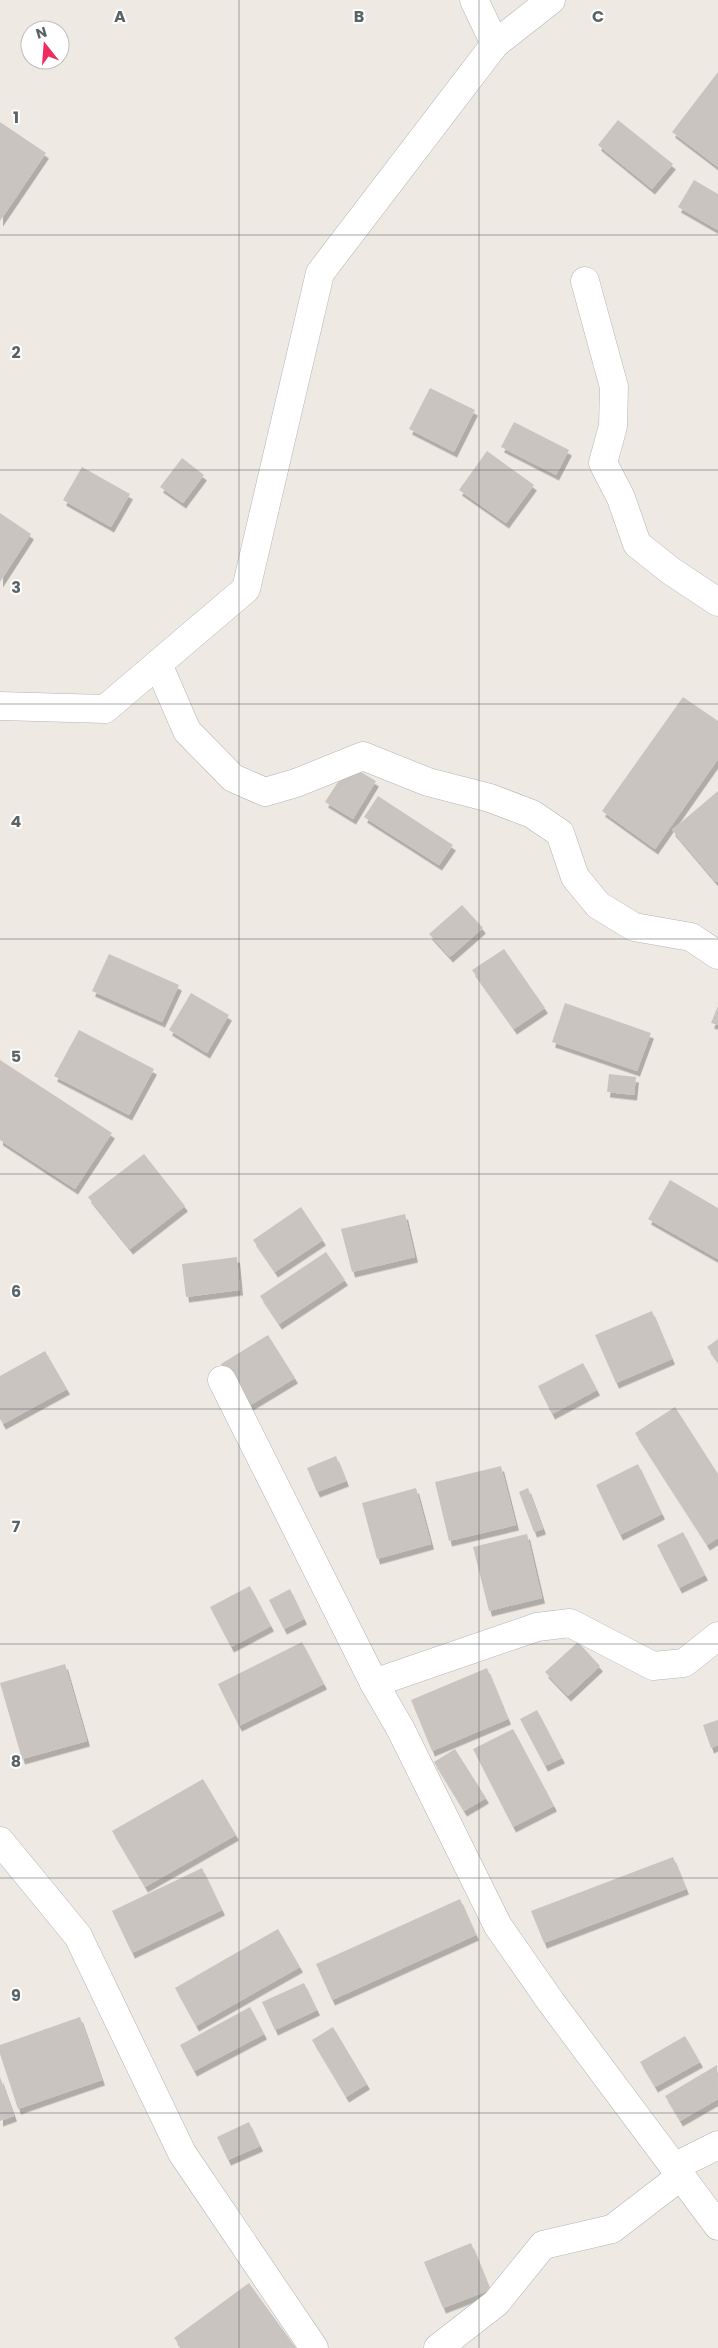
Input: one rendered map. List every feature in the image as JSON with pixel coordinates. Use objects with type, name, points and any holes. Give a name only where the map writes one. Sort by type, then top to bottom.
[{"type":"street","points":[[474,0],[495,44]]},
{"type":"street","points":[[0,706],[105,709],[246,589],[320,273],[495,44],[551,0]]},
{"type":"street","points":[[585,281],[614,387],[614,426],[603,463],[621,498],[637,544],[671,571],[718,602]]},
{"type":"street","points":[[158,664],[187,731],[233,778],[265,792],[296,783],[363,756],[428,782],[507,804],[532,814],[560,833],[575,877],[598,905],[634,927],[691,937],[718,954]]},
{"type":"street","points":[[222,1380],[374,1682],[400,1728],[498,1926],[551,2002],[718,2226]]},
{"type":"street","points":[[374,1682],[537,1627],[570,1623],[653,1666],[684,1664],[718,1636]]},
{"type":"street","points":[[0,1841],[78,1936],[182,2153],[314,2348]]},
{"type":"street","points":[[438,2348],[496,2303],[543,2245],[612,2229],[677,2172],[718,2145]]},
{"type":"building","points":[[718,72],[718,167],[672,132]]},
{"type":"building","points":[[618,120],[673,164],[652,189],[598,145]]},
{"type":"building","points":[[0,122],[46,153],[0,221]]},
{"type":"building","points":[[694,180],[718,194],[718,230],[678,207]]},
{"type":"building","points":[[430,388],[475,410],[454,452],[409,429]]},
{"type":"building","points":[[514,422],[569,450],[556,475],[501,447]]},
{"type":"building","points":[[487,451],[534,485],[506,523],[459,490]]},
{"type":"building","points":[[182,458],[204,475],[183,503],[160,487]]},
{"type":"building","points":[[82,467],[130,494],[111,527],[63,500]]},
{"type":"building","points":[[0,513],[31,534],[0,582]]},
{"type":"building","points":[[683,697],[718,721],[718,759],[655,849],[602,811]]},
{"type":"building","points":[[349,765],[376,781],[353,819],[325,802]]},
{"type":"building","points":[[718,791],[718,881],[716,882],[672,830]]},
{"type":"building","points":[[378,796],[453,845],[439,865],[364,817]]},
{"type":"building","points":[[462,905],[483,928],[450,957],[429,934]]},
{"type":"building","points":[[504,949],[545,1008],[514,1029],[472,970]]},
{"type":"building","points":[[109,954],[179,985],[162,1022],[92,991]]},
{"type":"building","points":[[191,993],[229,1015],[207,1053],[169,1030]]},
{"type":"building","points":[[565,1003],[651,1033],[637,1071],[552,1042]]},
{"type":"building","points":[[718,1006],[718,1025],[711,1023]]},
{"type":"building","points":[[79,1030],[154,1069],[129,1115],[54,1076]]},
{"type":"building","points":[[0,1060],[112,1133],[75,1189],[0,1140]]},
{"type":"building","points":[[609,1074],[636,1077],[634,1095],[607,1092]]},
{"type":"building","points":[[144,1154],[185,1206],[130,1249],[88,1197]]},
{"type":"building","points":[[670,1180],[718,1208],[718,1259],[648,1219]]},
{"type":"building","points":[[301,1207],[323,1240],[275,1272],[253,1240]]},
{"type":"building","points":[[405,1214],[415,1257],[352,1272],[341,1229]]},
{"type":"building","points":[[326,1252],[345,1280],[279,1324],[260,1296]]},
{"type":"building","points":[[237,1257],[240,1290],[186,1297],[182,1264]]},
{"type":"building","points":[[652,1311],[672,1359],[616,1383],[595,1335]]},
{"type":"building","points":[[268,1335],[295,1378],[247,1407],[221,1364]]},
{"type":"building","points":[[718,1339],[718,1362],[707,1347]]},
{"type":"building","points":[[45,1351],[67,1389],[3,1424],[0,1419],[0,1376]]},
{"type":"building","points":[[583,1363],[597,1390],[552,1414],[538,1386]]},
{"type":"building","points":[[675,1407],[718,1474],[718,1538],[707,1545],[635,1433]]},
{"type":"building","points":[[336,1456],[346,1481],[317,1492],[307,1468]]},
{"type":"building","points":[[638,1464],[662,1514],[620,1535],[596,1485]]},
{"type":"building","points":[[501,1466],[516,1525],[449,1541],[435,1482]]},
{"type":"building","points":[[416,1488],[431,1544],[377,1559],[362,1503]]},
{"type":"building","points":[[528,1488],[543,1529],[534,1532],[519,1492]]},
{"type":"building","points":[[683,1532],[705,1575],[679,1588],[657,1545]]},
{"type":"building","points":[[527,1534],[542,1598],[489,1611],[473,1547]]},
{"type":"building","points":[[250,1586],[271,1626],[231,1647],[210,1607]]},
{"type":"building","points":[[290,1589],[304,1619],[284,1629],[269,1600]]},
{"type":"building","points":[[302,1642],[324,1684],[239,1726],[218,1684]]},
{"type":"building","points":[[578,1642],[600,1666],[568,1696],[545,1672]]},
{"type":"building","points":[[65,1664],[87,1741],[22,1759],[0,1683]]},
{"type":"building","points":[[487,1668],[508,1719],[432,1751],[411,1700]]},
{"type":"building","points":[[537,1710],[562,1758],[545,1766],[520,1719]]},
{"type":"building","points":[[718,1720],[718,1745],[711,1748],[703,1725]]},
{"type":"building","points":[[513,1729],[554,1806],[513,1827],[473,1749]]},
{"type":"building","points":[[455,1749],[486,1798],[464,1811],[434,1762]]},
{"type":"building","points":[[203,1779],[236,1835],[145,1887],[112,1831]]},
{"type":"building","points":[[673,1857],[686,1889],[544,1943],[531,1911]]},
{"type":"building","points":[[202,1868],[222,1910],[132,1953],[112,1911]]},
{"type":"building","points":[[460,1899],[476,1935],[332,2000],[316,1964]]},
{"type":"building","points":[[278,1929],[300,1967],[196,2026],[175,1988]]},
{"type":"building","points":[[304,1983],[317,2010],[275,2030],[262,2002]]},
{"type":"building","points":[[250,2007],[264,2034],[194,2071],[180,2045]]},
{"type":"building","points":[[80,2017],[102,2080],[18,2109],[0,2054],[0,2045]]},
{"type":"building","points":[[333,2027],[367,2084],[346,2097],[312,2040]]},
{"type":"building","points":[[685,2036],[700,2062],[655,2087],[640,2062]]},
{"type":"building","points":[[717,2065],[718,2099],[680,2121],[665,2096]]},
{"type":"building","points":[[0,2077],[14,2116],[0,2121]]},
{"type":"building","points":[[249,2122],[260,2146],[228,2160],[217,2137]]},
{"type":"building","points":[[471,2243],[490,2290],[443,2308],[424,2262]]},
{"type":"building","points":[[249,2283],[296,2348],[182,2348],[174,2338]]}]
